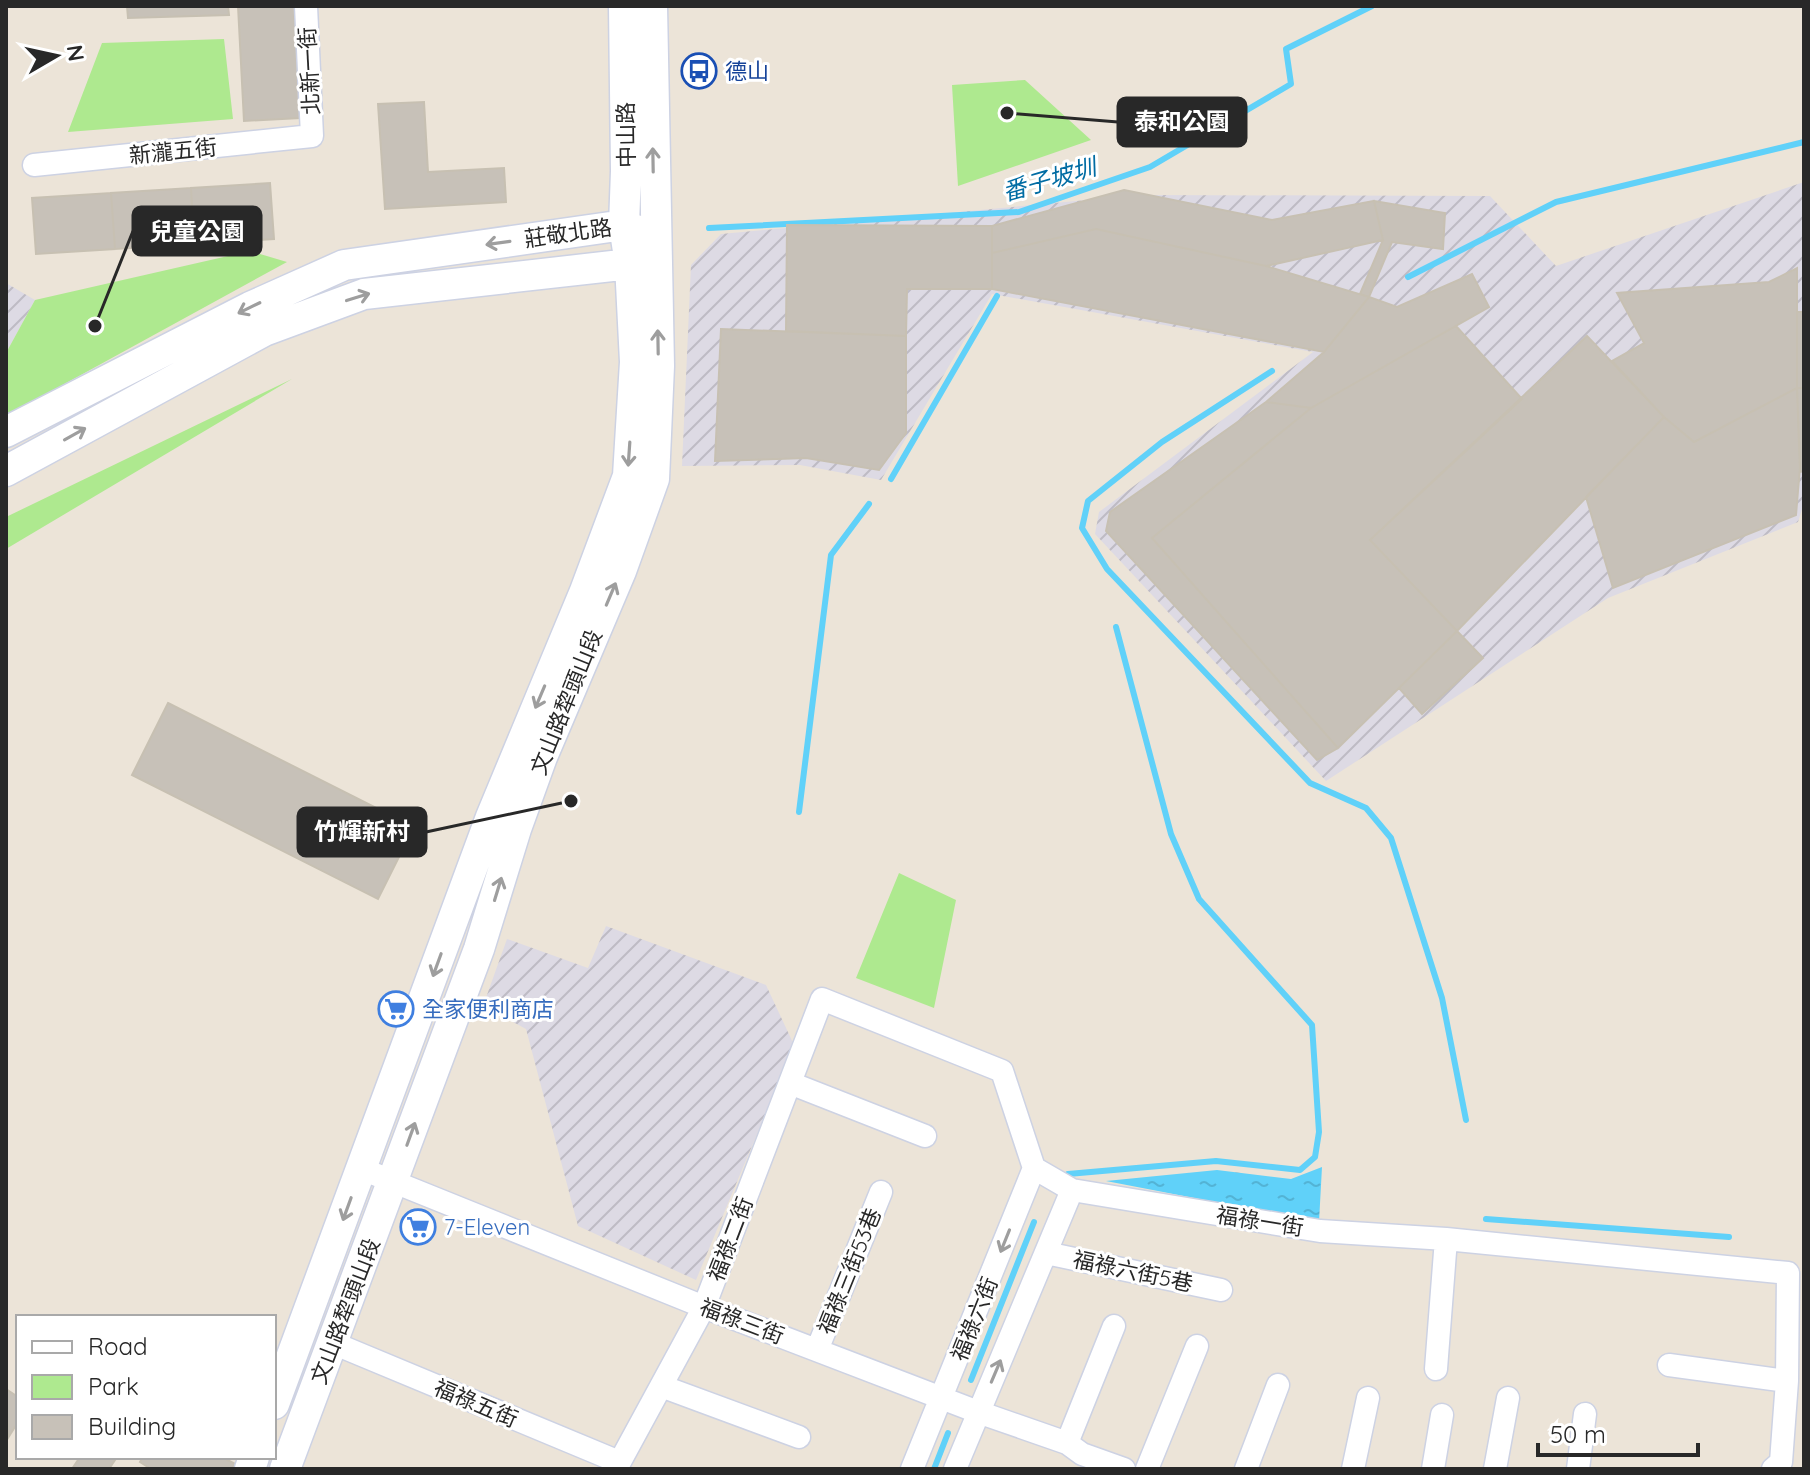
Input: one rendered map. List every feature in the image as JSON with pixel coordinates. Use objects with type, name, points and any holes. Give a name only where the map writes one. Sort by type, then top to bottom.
[{"type":"main road","name":"中山路","points":[[624,6],[624,225],[630,264]]},
{"type":"main road","name":"中山路","points":[[652,6],[656,238]]},
{"type":"main road","name":"莊敬北路","points":[[6,432],[250,307],[344,265],[624,225],[656,238],[630,264],[364,294],[264,331],[6,471]]},
{"type":"main road","name":"文山路犂頭山段","points":[[285,1469],[479,949],[542,757],[621,571],[654,479],[659,366],[656,238]]},
{"type":"main road","name":"文山路犂頭山段","points":[[276,1399],[491,817],[585,591],[628,476],[635,362],[630,264]]},
{"type":"street","name":"北新一街","points":[[306,6],[312,136]]},
{"type":"street","name":"新瀧五街","points":[[34,165],[312,136]]},
{"type":"street","name":"福祿二街","points":[[618,1466],[704,1307],[822,999],[1002,1071],[1034,1168]]},
{"type":"street","points":[[790,1083],[925,1136]]},
{"type":"street","name":"福祿一街","points":[[1034,1168],[1072,1190],[1320,1231],[1446,1239],[1788,1273],[1787,1381]]},
{"type":"street","name":"福祿六街","points":[[912,1469],[1034,1168]]},
{"type":"street","name":"福祿三街","points":[[362,1169],[704,1307],[978,1412],[1075,1455],[1124,1469]]},
{"type":"street","name":"福祿六街","points":[[955,1469],[1072,1190]]},
{"type":"street","name":"福祿三街53巷","points":[[817,1350],[881,1192]]},
{"type":"street","points":[[1436,1369],[1446,1239]]},
{"type":"street","name":"福祿六街5巷","points":[[1046,1253],[1221,1290]]},
{"type":"street","points":[[1075,1455],[1114,1326]]},
{"type":"street","name":"福祿五街","points":[[333,1343],[618,1466]]},
{"type":"street","points":[[1147,1469],[1197,1346]]},
{"type":"street","points":[[1669,1365],[1787,1381],[1781,1462],[1773,1469]]},
{"type":"street","points":[[1246,1469],[1278,1385]]},
{"type":"street","points":[[661,1386],[799,1437]]},
{"type":"street","points":[[1353,1469],[1368,1398]]},
{"type":"street","points":[[1495,1469],[1508,1398]]},
{"type":"street","points":[[1578,1469],[1585,1414]]},
{"type":"street","points":[[1433,1469],[1442,1415]]},
{"type":"shaded area","points":[[1804,182],[1804,503],[1798,522],[1608,598],[1326,781],[1095,534],[1099,512],[1313,352],[992,294],[881,480],[800,465],[682,466],[691,265],[721,234],[1141,195],[1490,196],[1556,266]]},
{"type":"shaded area","points":[[6,283],[35,300],[6,353]]},
{"type":"shaded area","points":[[606,926],[766,985],[794,1045],[696,1280],[578,1226],[526,1029],[483,1006],[507,939],[588,968]]},
{"type":"green space","points":[[224,39],[233,119],[68,132],[102,43]]},
{"type":"green space","points":[[1025,80],[1091,140],[958,186],[952,85]]},
{"type":"green space","points":[[250,251],[287,262],[6,416],[6,353],[35,300]]},
{"type":"green space","points":[[292,379],[6,549],[6,517]]},
{"type":"green space","points":[[899,873],[956,900],[934,1008],[856,978]]},
{"type":"water","points":[[1322,1167],[1319,1222],[1106,1181],[1217,1170],[1291,1179]]},
{"type":"building","points":[[127,6],[228,6],[229,15],[128,18]]},
{"type":"building","points":[[238,6],[294,6],[300,118],[244,121]]},
{"type":"building","points":[[424,102],[428,172],[504,168],[506,202],[385,209],[378,104]]},
{"type":"building","points":[[270,183],[274,239],[194,244],[191,188]]},
{"type":"building","points":[[191,188],[194,244],[115,249],[111,193]]},
{"type":"building","points":[[1124,190],[1272,220],[1374,201],[1383,240],[1266,266],[1096,229],[992,253],[992,226]]},
{"type":"building","points":[[111,193],[115,249],[36,254],[32,198]]},
{"type":"building","points":[[1374,201],[1445,213],[1443,249],[1392,242],[1369,297],[1360,294],[1383,240]]},
{"type":"building","points":[[787,225],[992,226],[992,289],[907,289],[906,336],[786,331]]},
{"type":"building","points":[[1096,229],[1266,266],[1369,297],[1324,352],[992,289],[992,253]]},
{"type":"building","points":[[1797,268],[1797,388],[1694,442],[1664,417],[1612,361],[1644,343],[1617,293],[1769,282]]},
{"type":"building","points":[[1472,274],[1489,307],[1311,408],[1266,402],[1324,352],[1369,297],[1397,307]]},
{"type":"building","points":[[1797,312],[1804,312],[1804,388],[1797,388]]},
{"type":"building","points":[[1456,326],[1522,399],[1370,540],[1457,631],[1338,748],[1152,538],[1311,408]]},
{"type":"building","points":[[721,329],[906,336],[906,433],[879,470],[806,458],[715,461]]},
{"type":"building","points":[[1587,336],[1664,417],[1457,631],[1370,540]]},
{"type":"building","points":[[1797,388],[1804,388],[1804,471],[1800,472]]},
{"type":"building","points":[[1797,388],[1800,467],[1796,515],[1613,588],[1586,497],[1664,417],[1694,442]]},
{"type":"building","points":[[1266,402],[1311,408],[1152,538],[1338,748],[1317,760],[1106,531],[1110,512]]},
{"type":"building","points":[[1457,631],[1483,658],[1422,714],[1399,688]]},
{"type":"building","points":[[168,703],[414,827],[378,899],[132,775]]},
{"type":"building","points":[[6,1389],[16,1396],[16,1425],[8,1438]]},
{"type":"building","points":[[79,1459],[116,1459],[109,1469],[72,1469]]},
{"type":"building","points":[[142,1459],[226,1459],[235,1464],[232,1469],[151,1469],[140,1462]]},
{"type":"waterway","name":"番子坡圳","points":[[709,228],[1019,212],[1150,167],[1291,84],[1286,49],[1372,6]]},
{"type":"waterway","points":[[1408,277],[1556,202],[1804,142]]},
{"type":"waterway","points":[[891,479],[997,296]]},
{"type":"waterway","points":[[1272,371],[1162,442],[1088,501],[1082,528],[1107,569],[1310,783],[1366,808],[1391,838],[1442,998],[1466,1120]]},
{"type":"waterway","points":[[799,812],[831,555],[869,504]]},
{"type":"waterway","points":[[1068,1174],[1216,1161],[1300,1170],[1315,1157],[1319,1132],[1312,1025],[1199,899],[1171,834],[1116,627]]},
{"type":"waterway","points":[[1486,1219],[1729,1237]]},
{"type":"waterway","points":[[971,1380],[1034,1222]]},
{"type":"waterway","points":[[934,1469],[948,1433]]},
{"type":"place","name":"德山","points":[[699,71]]},
{"type":"place","name":"泰和公園","points":[[1007,113]]},
{"type":"place","name":"兒童公園","points":[[95,326]]},
{"type":"place","name":"竹輝新村","points":[[571,801]]},
{"type":"place","name":"全家便利商店","points":[[396,1009]]},
{"type":"place","name":"7-Eleven","points":[[418,1227]]}]
